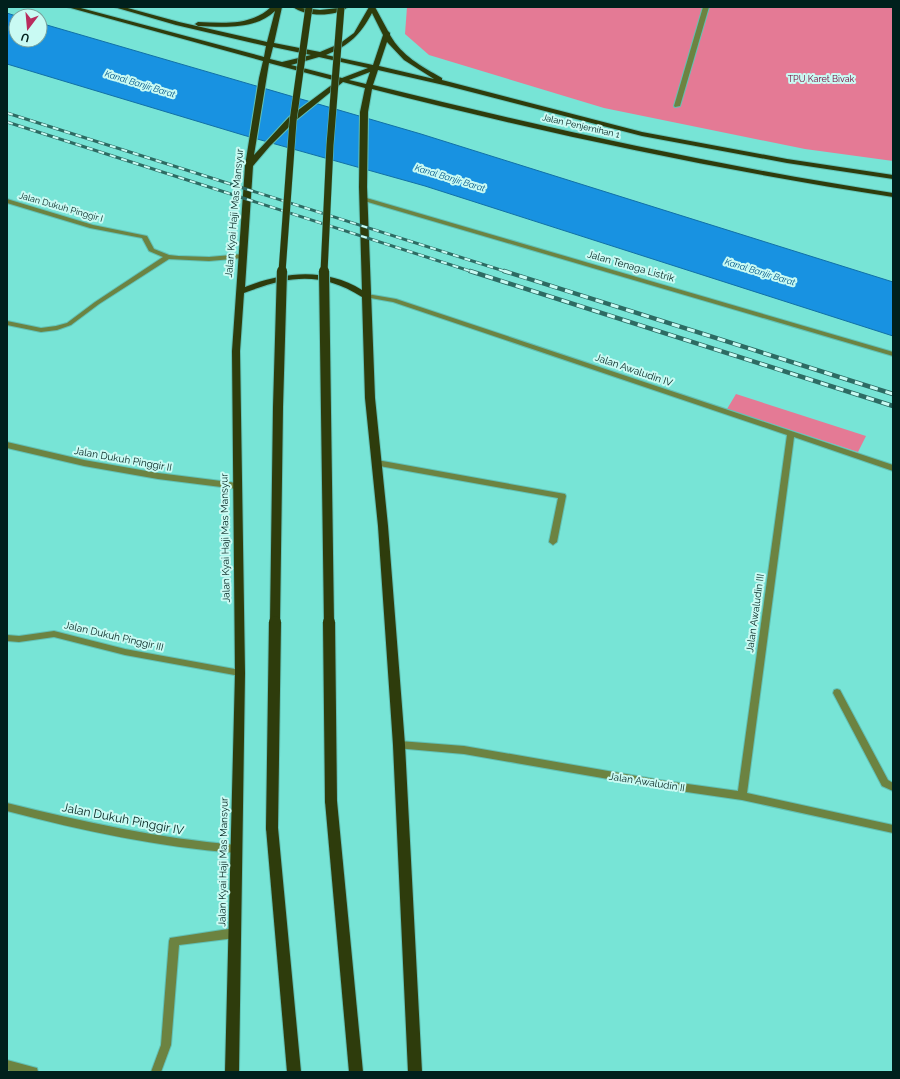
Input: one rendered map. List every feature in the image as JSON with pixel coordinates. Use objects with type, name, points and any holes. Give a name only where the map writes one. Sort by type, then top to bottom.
[{"type":"main road","name":"Jalan Penjernihan 1","points":[[70,7],[342,80],[635,149],[780,177],[893,196]]},
{"type":"main road","points":[[117,7],[178,24],[223,24],[252,22],[262,19],[275,7]]},
{"type":"main road","name":"Jalan Kyai Haji Mas Mansyur","points":[[232,1072],[240,673],[236,352],[253,141],[262,78],[279,7]]},
{"type":"main road","points":[[296,7],[314,12],[322,12],[338,10],[345,7]]},
{"type":"main road","points":[[294,1072],[272,828],[279,312],[292,125],[309,7]]},
{"type":"main road","points":[[341,7],[331,111],[326,201],[324,283],[331,801],[356,1072]]},
{"type":"main road","points":[[372,7],[392,44],[406,59],[449,84]]},
{"type":"main road","points":[[282,64],[317,55],[350,39],[357,32],[372,7]]},
{"type":"main road","name":"Jalan Penjernihan 1","points":[[178,24],[449,84],[642,134],[787,161],[893,177]]},
{"type":"main road","points":[[386,33],[369,86],[364,112],[363,199],[370,398],[377,463],[399,745],[415,1072]]},
{"type":"main road","points":[[250,166],[267,144],[292,119],[326,92],[342,80],[376,67]]},
{"type":"main road","points":[[241,291],[264,281],[287,276],[309,276],[334,279],[353,286],[367,296]]},
{"type":"street","points":[[677,106],[706,7]]},
{"type":"street","name":"Jalan Tenaga Listrik","points":[[363,199],[893,354]]},
{"type":"street","name":"Jalan Dukuh Pinggir I","points":[[7,201],[92,227],[145,237],[151,250],[168,257],[209,259],[243,256]]},
{"type":"street","points":[[7,323],[41,330],[57,328],[69,324],[168,257]]},
{"type":"street","name":"Jalan Awaludin IV","points":[[367,296],[394,300],[893,468]]},
{"type":"street","name":"Jalan Awaludin III","points":[[742,796],[791,434]]},
{"type":"street","name":"Jalan Dukuh Pinggir II","points":[[7,445],[91,465],[158,476],[237,486]]},
{"type":"street","points":[[377,463],[562,496],[553,542]]},
{"type":"street","name":"Jalan Dukuh Pinggir III","points":[[7,638],[16,640],[54,634],[125,652],[240,673]]},
{"type":"street","points":[[837,693],[885,783],[893,787]]},
{"type":"street","name":"Jalan Awaludin II","points":[[399,745],[464,750],[666,786],[742,796],[893,829]]},
{"type":"street","name":"Jalan Dukuh Pinggir IV","points":[[7,807],[81,825],[195,846],[236,849]]},
{"type":"street","points":[[156,1072],[166,1045],[174,942],[235,933]]},
{"type":"street","points":[[7,1065],[33,1072]]},
{"type":"green space","name":"TPU Karet Bivak","points":[[407,7],[893,7],[893,161],[805,149],[604,108],[429,55],[405,34]]},
{"type":"green space","points":[[736,394],[866,436],[858,452],[727,409]]},
{"type":"water","name":"Kanal Banjir Barat","points":[[7,13],[8,48],[48,48],[48,25],[421,134],[893,282],[893,336],[425,186],[243,135],[7,64]]},
{"type":"railway","points":[[7,113],[507,272]]},
{"type":"railway","points":[[7,122],[473,272]]},
{"type":"railway","points":[[470,271],[893,406]]},
{"type":"railway","points":[[504,271],[893,394]]}]
